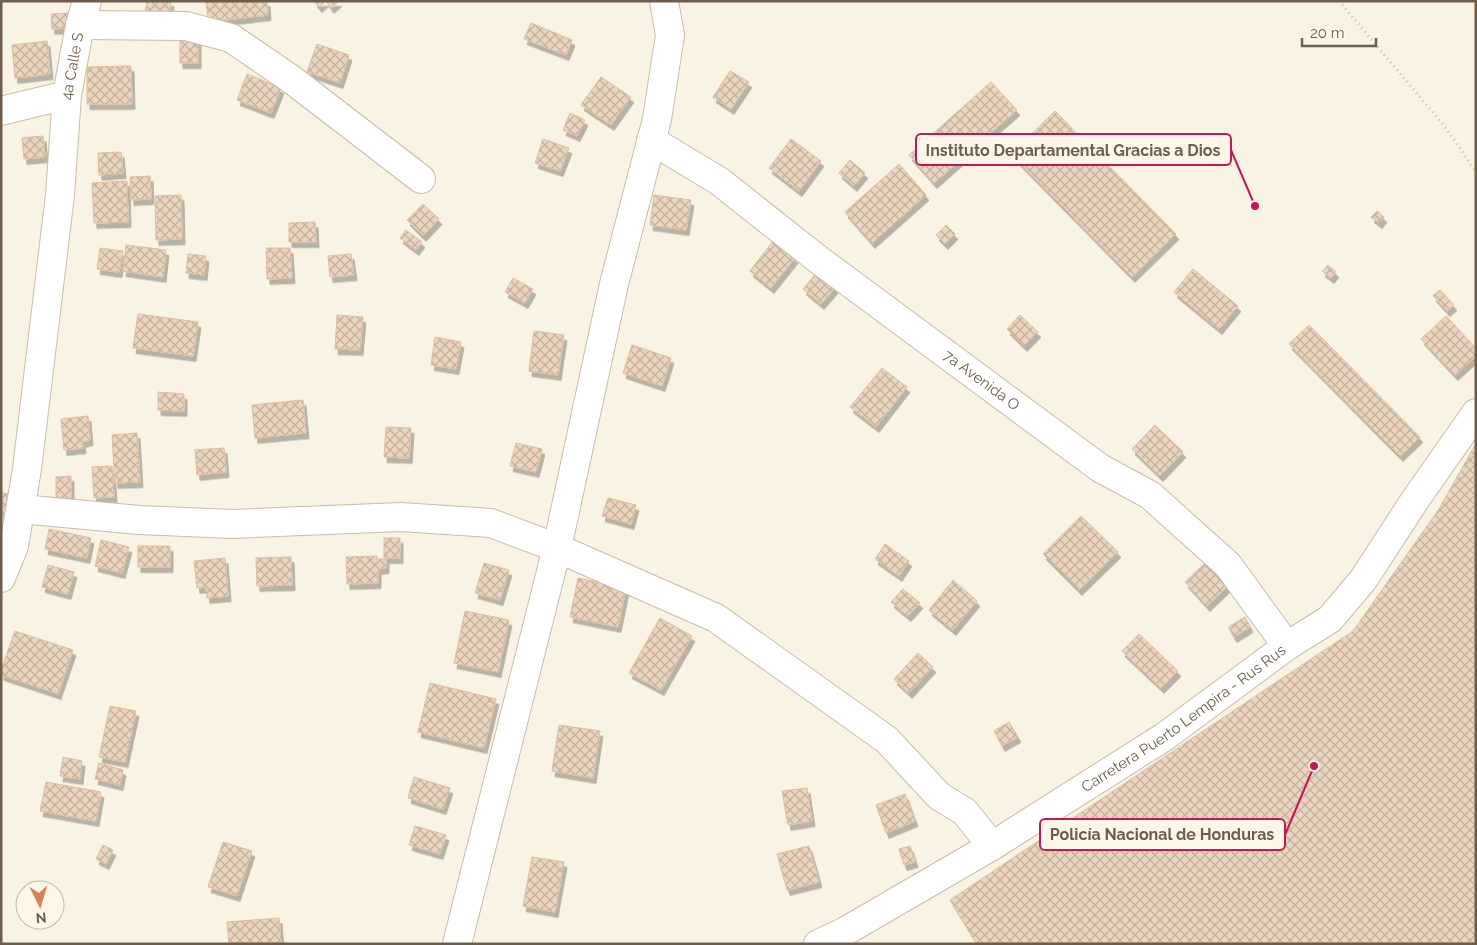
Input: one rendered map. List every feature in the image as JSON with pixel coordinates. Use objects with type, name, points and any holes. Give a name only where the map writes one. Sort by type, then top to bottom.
[{"type":"street","points":[[457,944],[557,548],[614,284],[657,119],[670,35],[666,12],[684,1]]},
{"type":"street","points":[[84,13],[186,26],[231,38],[290,79],[421,179]]},
{"type":"street","name":"4a Calle S","points":[[1,111],[67,95],[84,13]]},
{"type":"street","points":[[1,578],[14,546],[28,469],[60,195],[67,95]]},
{"type":"street","name":"7a Avenida O","points":[[651,140],[719,181],[820,260],[1100,468],[1150,495],[1228,566],[1287,646]]},
{"type":"street","name":"Carretera Puerto Lempira - Rus Rus","points":[[818,944],[844,932],[992,846],[1164,737],[1287,646],[1330,619],[1363,580],[1476,413]]},
{"type":"street","points":[[21,509],[139,520],[232,524],[401,517],[491,523],[557,548],[716,618],[887,740],[939,796],[965,812],[992,846]]},
{"type":"path","points":[[1339,1],[1446,128],[1476,172]]},
{"type":"building","points":[[147,1],[171,1],[169,17],[145,13]]},
{"type":"building","points":[[206,1],[267,1],[268,15],[208,22]]},
{"type":"building","points":[[314,1],[326,1],[319,7]]},
{"type":"building","points":[[326,1],[339,1],[331,8]]},
{"type":"building","points":[[68,13],[69,28],[52,29],[51,14]]},
{"type":"building","points":[[531,23],[572,40],[566,55],[524,39]]},
{"type":"building","points":[[180,38],[198,38],[198,63],[180,63]]},
{"type":"building","points":[[47,41],[50,74],[15,78],[12,45]]},
{"type":"building","points":[[317,44],[349,55],[340,83],[307,72]]},
{"type":"building","points":[[131,66],[132,104],[87,104],[87,67]]},
{"type":"building","points":[[730,71],[749,82],[731,109],[713,97]]},
{"type":"building","points":[[247,74],[281,88],[271,113],[237,100]]},
{"type":"building","points":[[601,77],[631,97],[611,125],[581,105]]},
{"type":"building","points":[[991,82],[1017,110],[934,183],[909,155]]},
{"type":"building","points":[[1055,111],[1176,234],[1132,277],[1011,154]]},
{"type":"building","points":[[570,113],[585,120],[577,136],[563,130]]},
{"type":"building","points":[[43,136],[45,157],[24,159],[22,138]]},
{"type":"building","points":[[543,139],[569,148],[560,171],[535,163]]},
{"type":"building","points":[[791,139],[821,161],[799,191],[769,168]]},
{"type":"building","points":[[121,152],[123,173],[99,175],[98,153]]},
{"type":"building","points":[[850,160],[865,173],[854,186],[839,173]]},
{"type":"building","points":[[899,164],[926,195],[872,243],[845,212]]},
{"type":"building","points":[[150,176],[151,199],[131,200],[130,177]]},
{"type":"building","points":[[127,181],[128,222],[94,223],[92,183]]},
{"type":"building","points":[[181,195],[182,239],[156,240],[155,196]]},
{"type":"building","points":[[654,195],[691,200],[686,230],[650,225]]},
{"type":"building","points":[[423,204],[439,219],[423,236],[407,220]]},
{"type":"building","points":[[1377,211],[1384,217],[1379,223],[1371,217]]},
{"type":"building","points":[[315,222],[316,242],[289,242],[289,223]]},
{"type":"building","points":[[946,225],[955,234],[945,244],[936,235]]},
{"type":"building","points":[[406,230],[422,242],[416,250],[400,238]]},
{"type":"building","points":[[773,241],[795,258],[771,288],[750,271]]},
{"type":"building","points":[[126,245],[166,250],[163,277],[123,271]]},
{"type":"building","points":[[100,248],[123,251],[119,272],[97,269]]},
{"type":"building","points":[[266,248],[290,248],[292,278],[267,279]]},
{"type":"building","points":[[188,254],[206,256],[204,275],[186,273]]},
{"type":"building","points":[[351,254],[354,275],[330,277],[328,256]]},
{"type":"building","points":[[1328,265],[1336,272],[1331,278],[1322,271]]},
{"type":"building","points":[[1193,269],[1238,306],[1219,329],[1174,292]]},
{"type":"building","points":[[817,272],[835,288],[821,304],[803,289]]},
{"type":"building","points":[[513,278],[533,289],[525,303],[505,292]]},
{"type":"building","points":[[1440,290],[1454,305],[1447,311],[1433,296]]},
{"type":"building","points":[[138,314],[198,322],[193,356],[133,348]]},
{"type":"building","points":[[337,315],[363,317],[360,350],[335,349]]},
{"type":"building","points":[[1020,315],[1038,332],[1024,346],[1007,329]]},
{"type":"building","points":[[1446,316],[1476,348],[1476,356],[1455,375],[1421,339]]},
{"type":"building","points":[[1309,325],[1420,437],[1400,456],[1289,344]]},
{"type":"building","points":[[534,331],[564,335],[558,375],[529,371]]},
{"type":"building","points":[[435,337],[461,342],[456,369],[431,365]]},
{"type":"building","points":[[632,345],[671,358],[662,386],[623,373]]},
{"type":"building","points":[[882,368],[907,387],[876,427],[850,407]]},
{"type":"building","points":[[158,392],[184,394],[184,411],[158,410]]},
{"type":"building","points":[[303,400],[306,433],[255,438],[252,405]]},
{"type":"building","points":[[88,416],[90,440],[82,442],[83,448],[64,450],[61,419]]},
{"type":"building","points":[[1155,425],[1183,452],[1160,476],[1132,449]]},
{"type":"building","points":[[386,427],[411,428],[409,458],[384,457]]},
{"type":"building","points":[[137,433],[140,482],[115,483],[112,435]]},
{"type":"building","points":[[516,443],[542,449],[536,472],[510,466]]},
{"type":"building","points":[[1475,445],[1476,944],[977,944],[950,900],[1353,631],[1439,509]]},
{"type":"building","points":[[224,448],[226,472],[197,475],[195,450]]},
{"type":"building","points":[[112,466],[114,497],[94,498],[92,467]]},
{"type":"building","points":[[71,476],[71,498],[56,498],[56,477]]},
{"type":"building","points":[[1,493],[10,494],[7,517],[1,516]]},
{"type":"building","points":[[608,498],[636,505],[631,524],[602,516]]},
{"type":"building","points":[[1081,516],[1118,552],[1079,590],[1043,554]]},
{"type":"building","points":[[49,529],[91,538],[87,558],[45,549]]},
{"type":"building","points":[[384,538],[400,538],[400,558],[384,558]]},
{"type":"building","points":[[101,540],[129,547],[122,573],[95,566]]},
{"type":"building","points":[[885,544],[909,561],[899,576],[875,559]]},
{"type":"building","points":[[138,546],[170,546],[170,567],[138,567]]},
{"type":"building","points":[[377,556],[377,559],[386,559],[386,568],[378,569],[378,583],[347,584],[346,557]]},
{"type":"building","points":[[291,557],[292,585],[257,586],[256,558]]},
{"type":"building","points":[[225,558],[228,596],[207,598],[206,587],[197,588],[194,561]]},
{"type":"building","points":[[1206,562],[1228,586],[1207,606],[1185,582]]},
{"type":"building","points":[[484,563],[509,570],[500,600],[475,593]]},
{"type":"building","points":[[48,565],[74,572],[68,594],[42,587]]},
{"type":"building","points":[[578,578],[626,588],[618,627],[570,617]]},
{"type":"building","points":[[953,580],[977,601],[953,630],[929,610]]},
{"type":"building","points":[[903,589],[920,603],[908,616],[891,602]]},
{"type":"building","points":[[465,611],[509,620],[498,672],[454,663]]},
{"type":"building","points":[[1245,617],[1250,627],[1234,637],[1228,627]]},
{"type":"building","points":[[660,618],[692,636],[661,690],[629,673]]},
{"type":"building","points":[[15,631],[73,650],[58,694],[1,675],[1,670]]},
{"type":"building","points":[[1139,634],[1178,671],[1161,688],[1122,651]]},
{"type":"building","points":[[918,653],[933,667],[909,693],[894,679]]},
{"type":"building","points":[[430,683],[496,699],[484,748],[418,732]]},
{"type":"building","points":[[110,706],[136,711],[125,762],[99,757]]},
{"type":"building","points":[[1009,722],[1018,737],[1002,746],[994,731]]},
{"type":"building","points":[[559,725],[600,731],[593,778],[552,771]]},
{"type":"building","points":[[63,757],[82,761],[80,779],[60,776]]},
{"type":"building","points":[[99,763],[123,770],[120,785],[95,779]]},
{"type":"building","points":[[414,777],[450,788],[443,809],[408,798]]},
{"type":"building","points":[[46,782],[101,792],[96,821],[40,811]]},
{"type":"building","points":[[807,788],[812,821],[788,825],[782,791]]},
{"type":"building","points":[[905,794],[915,821],[886,833],[876,805]]},
{"type":"building","points":[[415,826],[446,835],[440,854],[409,845]]},
{"type":"building","points":[[223,842],[252,851],[237,896],[208,887]]},
{"type":"building","points":[[103,845],[113,850],[106,864],[96,859]]},
{"type":"building","points":[[809,846],[819,882],[787,890],[777,854]]},
{"type":"building","points":[[910,846],[915,862],[904,865],[899,849]]},
{"type":"building","points":[[532,857],[564,862],[555,912],[523,906]]},
{"type":"building","points":[[279,918],[281,944],[229,944],[227,922]]},
{"type":"place","name":"Instituto Departamental Gracias a Dios","points":[[1255,206]]},
{"type":"place","name":"Policía Nacional de Honduras","points":[[1314,766]]}]
